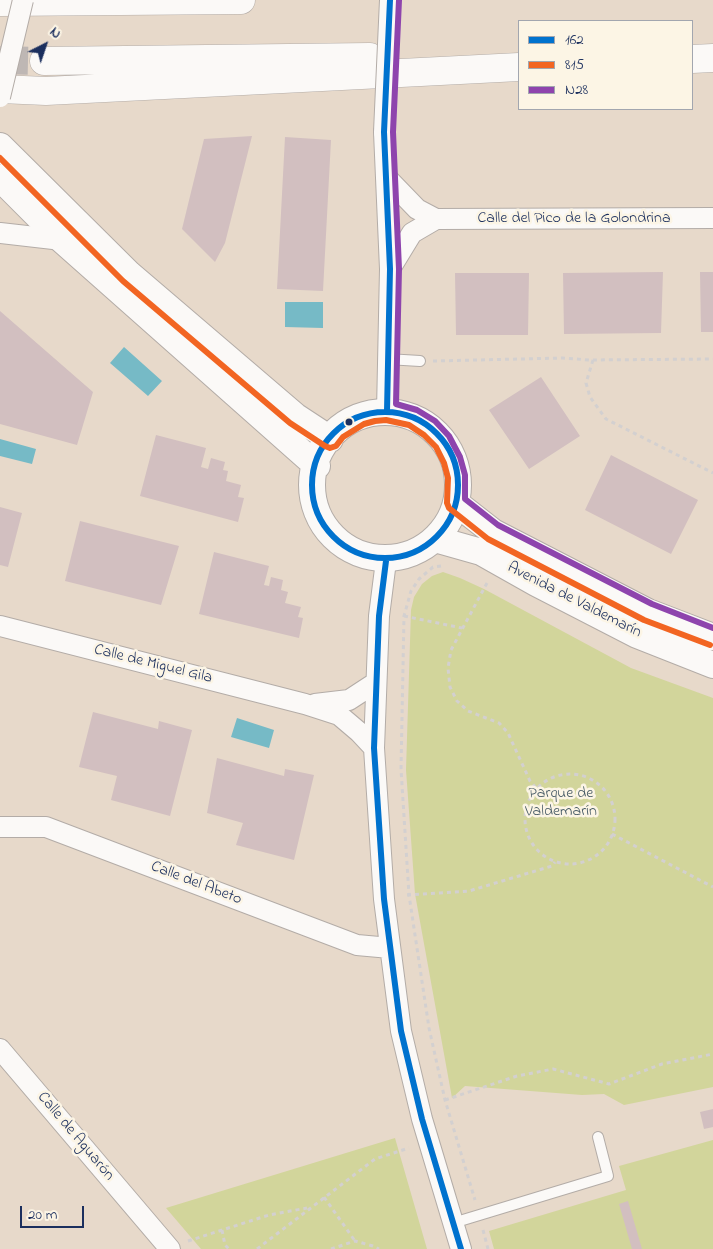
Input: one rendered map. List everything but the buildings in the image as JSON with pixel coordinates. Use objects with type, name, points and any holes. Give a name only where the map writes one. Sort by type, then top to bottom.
[{"type":"highway","points":[[0,2],[241,0]]},
{"type":"highway","points":[[693,53],[713,53]]},
{"type":"highway","points":[[44,61],[518,55]]},
{"type":"highway","points":[[693,59],[713,58]]},
{"type":"highway","points":[[0,89],[46,91],[518,67]]},
{"type":"street","points":[[0,97],[23,0]]},
{"type":"street","points":[[387,411],[390,269],[384,132],[390,0]]},
{"type":"street","points":[[0,146],[129,274],[294,416],[330,439]]},
{"type":"street","points":[[0,178],[62,240],[317,466]]},
{"type":"street","name":"Calle del Pico de la Golondrina","points":[[387,178],[416,209],[436,219],[713,218]]},
{"type":"street","points":[[390,269],[412,233],[436,219]]},
{"type":"street","points":[[0,233],[62,240]]},
{"type":"street","points":[[387,411],[412,417],[430,428],[443,442],[452,460],[457,477],[456,503],[435,539],[413,555],[386,561],[349,551],[322,524],[312,487],[320,451],[337,430],[349,421],[373,412],[387,411]]},
{"type":"street","name":"Avenida de Valdemarín","points":[[456,503],[500,536],[648,612],[713,638]]},
{"type":"street","name":"Avenida de Valdemarín","points":[[435,539],[481,552],[536,583],[637,635],[713,665]]},
{"type":"street","points":[[386,561],[379,616],[374,748],[384,898],[401,1031],[429,1141],[461,1249]]},
{"type":"street","name":"Calle de Miguel Gila","points":[[0,626],[306,704],[339,715],[374,748]]},
{"type":"street","name":"Calle de Miguel Gila","points":[[306,704],[328,704],[349,700],[375,683]]},
{"type":"street","name":"Calle del Abeto","points":[[0,827],[46,826],[357,945],[390,948]]},
{"type":"street","name":"Calle de Aguarón","points":[[0,1049],[169,1248]]},
{"type":"lane","points":[[387,359],[420,361]]},
{"type":"lane","points":[[453,1223],[608,1176],[598,1137]]},
{"type":"path","points":[[420,361],[563,358],[593,360],[713,359]]},
{"type":"path","points":[[593,360],[586,383],[590,397],[606,419],[713,474]]},
{"type":"path","points":[[446,565],[432,567],[419,579],[411,592],[404,616],[401,769],[409,895],[430,1028],[445,1100],[488,1249]]},
{"type":"path","points":[[482,579],[488,582],[451,650],[448,668],[450,688],[457,701],[468,711],[499,723],[508,734],[530,781],[536,788]]},
{"type":"path","points":[[379,616],[404,616],[462,628]]},
{"type":"path","points":[[567,773],[585,776],[600,785],[611,799],[615,816],[612,834],[603,849],[589,860],[572,864],[555,861],[539,852],[529,838],[524,821],[527,803],[536,788],[550,778],[567,773]]},
{"type":"path","points":[[612,834],[713,887]]},
{"type":"path","points":[[384,898],[470,891],[552,866],[555,861]]},
{"type":"path","points":[[445,1100],[517,1076],[553,1069],[609,1084],[662,1064],[713,1054]]},
{"type":"path","points":[[259,1248],[375,1159],[429,1141]]},
{"type":"path","points":[[324,1197],[355,1241]]},
{"type":"path","points":[[169,1248],[269,1215],[310,1207]]},
{"type":"path","points":[[222,1230],[225,1245],[229,1249]]},
{"type":"path","points":[[331,1249],[355,1241],[374,1246],[378,1249]]},
{"type":"green space","name":"Parque de Valdemarín","points":[[443,572],[484,589],[631,668],[713,698],[713,1087],[624,1105],[604,1094],[582,1095],[465,1086],[452,1098],[415,894],[406,770],[411,610],[414,597],[422,584],[432,576]]},
{"type":"green space","points":[[395,1138],[427,1249],[201,1249],[166,1208]]},
{"type":"green space","points":[[713,1140],[713,1249],[494,1249],[489,1231],[626,1190],[619,1166]]},
{"type":"water","points":[[285,302],[323,302],[323,328],[285,327]]},
{"type":"water","points":[[124,347],[162,381],[148,396],[110,363]]},
{"type":"water","points":[[0,439],[36,449],[32,464],[0,456]]},
{"type":"water","points":[[237,718],[274,730],[269,748],[231,737]]},
{"type":"tunnel","points":[[0,60],[44,61]]},
{"type":"transit line","name":"162","points":[[387,411],[390,269],[384,132],[390,0]]},
{"type":"transit line","name":"N28","points":[[399,0],[393,132],[399,269],[396,404],[417,410],[435,421],[449,436],[460,457],[465,475],[465,499],[498,525],[652,604],[713,628]]},
{"type":"transit line","name":"815","points":[[0,158],[123,281],[290,423],[330,448],[336,446],[343,437],[364,424],[386,420],[409,425],[424,435],[436,447],[444,463],[448,478],[447,503],[449,508],[488,539],[644,620],[710,645]]},
{"type":"transit line","name":"162","points":[[385,412],[413,418],[436,434],[452,457],[458,485],[452,513],[436,536],[413,552],[385,558],[357,552],[334,536],[318,513],[312,485],[318,457],[334,434],[357,418],[385,412]]},
{"type":"transit line","name":"162","points":[[386,561],[379,616],[374,748],[384,899],[401,1031],[422,1119],[461,1249]]}]
